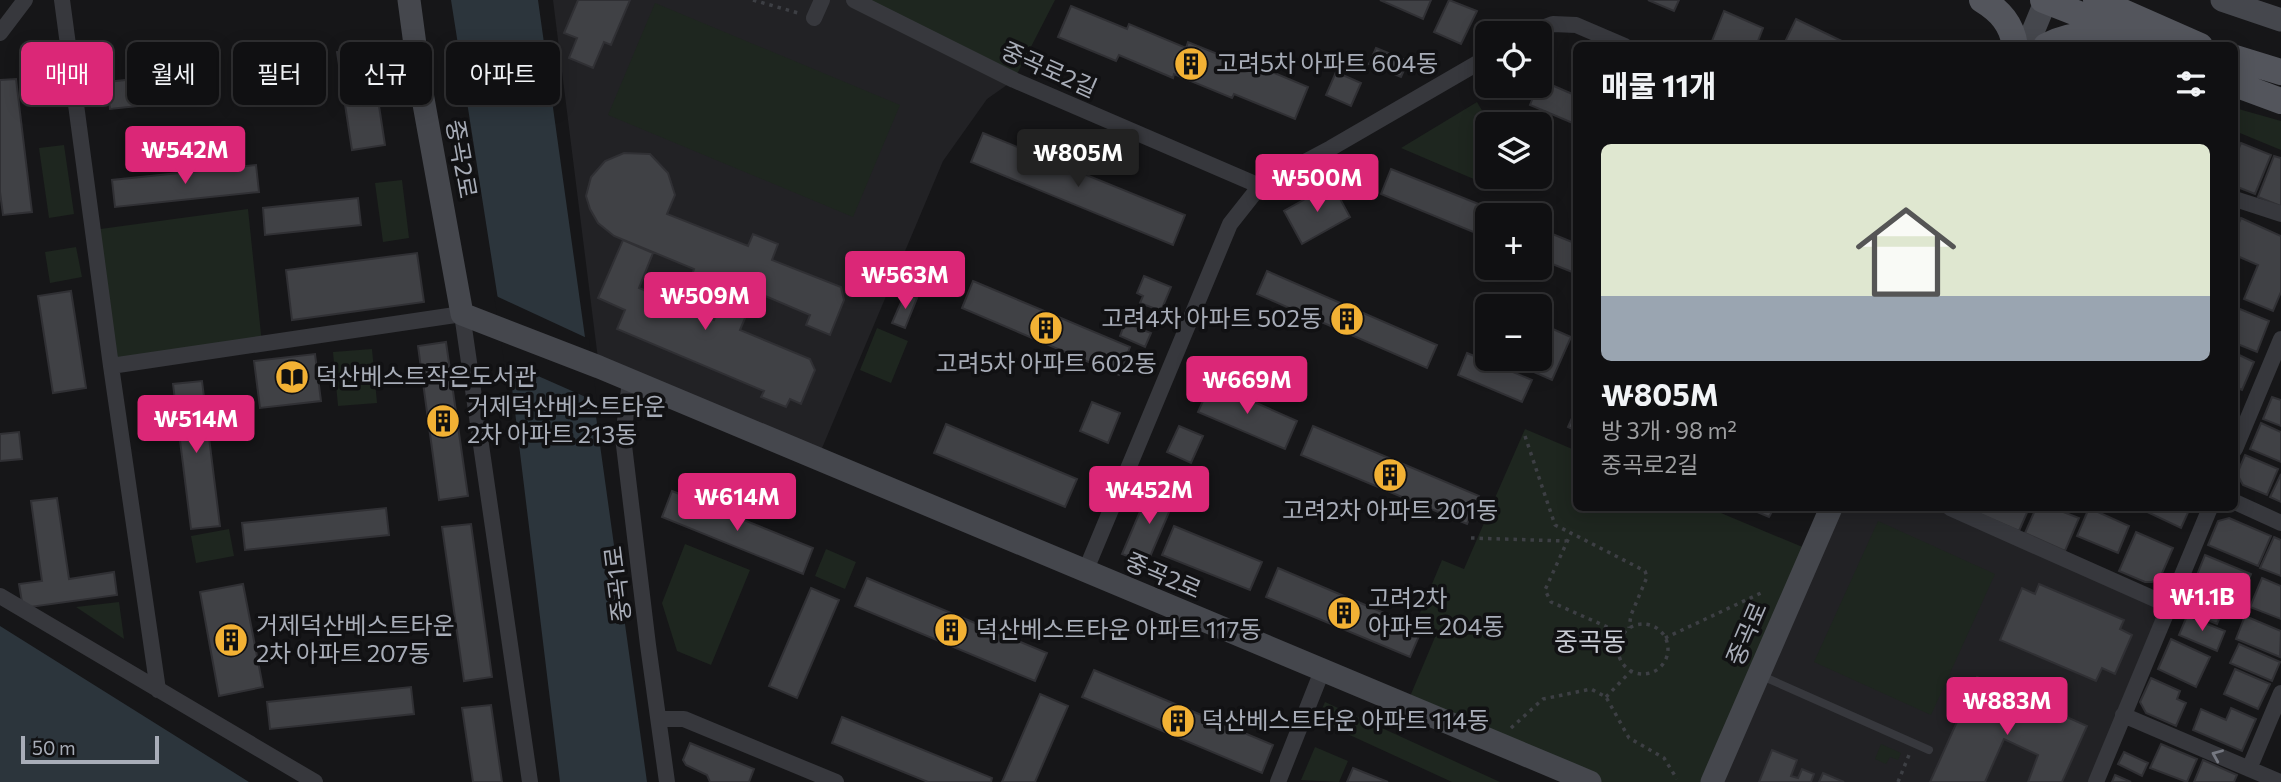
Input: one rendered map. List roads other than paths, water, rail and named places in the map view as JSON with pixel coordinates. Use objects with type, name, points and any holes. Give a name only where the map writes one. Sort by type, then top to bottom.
[{"type":"main road","points":[[1982,0],[1995,8],[2005,19],[2013,32],[2014,42]]},
{"type":"main road","points":[[2044,0],[2151,42]]},
{"type":"main road","points":[[2096,0],[2191,42]]},
{"type":"main road","points":[[2053,42],[2090,35],[2102,35],[2120,42]]},
{"type":"main road","points":[[2238,59],[2281,72]]},
{"type":"main road","points":[[2238,74],[2281,89]]},
{"type":"main road","points":[[2238,85],[2281,101]]},
{"type":"street","points":[[0,33],[25,0]]},
{"type":"street","points":[[62,0],[158,690]]},
{"type":"street","name":"중곡2로","points":[[409,0],[420,82],[468,316],[599,367],[1590,782]]},
{"type":"street","points":[[814,18],[822,0]]},
{"type":"street","name":"중곡로2길","points":[[854,0],[1014,80],[1260,186]]},
{"type":"street","points":[[2028,42],[2044,0]]},
{"type":"street","points":[[2222,0],[2281,20]]},
{"type":"street","points":[[1552,24],[1576,25],[1616,42]]},
{"type":"street","points":[[1084,572],[1230,224],[1260,186],[1475,65]]},
{"type":"street","points":[[2238,200],[2281,214]]},
{"type":"street","points":[[111,366],[468,316],[530,782]]},
{"type":"street","points":[[2238,442],[2281,339]]},
{"type":"street","name":"중곡1로","points":[[630,381],[624,437],[667,782]]},
{"type":"street","points":[[2238,503],[2281,523]]},
{"type":"street","name":"중곡로","points":[[1712,782],[1830,511]]},
{"type":"street","points":[[1957,511],[2168,605]]},
{"type":"street","points":[[2096,782],[2209,511]]},
{"type":"street","points":[[0,596],[315,782]]},
{"type":"street","points":[[1278,782],[1322,670]]},
{"type":"street","points":[[2249,769],[2281,693]]},
{"type":"street","points":[[2123,715],[2280,782]]},
{"type":"street","points":[[659,719],[684,719],[836,782]]},
{"type":"lane","points":[[1758,674],[1929,750]]},
{"type":"place","name":"고려5차 아파트 604동","points":[[1191,64]]},
{"type":"place","name":"고려4차 아파트 502동","points":[[1347,319]]},
{"type":"place","name":"고려5차 아파트 602동","points":[[1046,328]]},
{"type":"place","name":"덕산베스트작은도서관","points":[[292,377]]},
{"type":"place","name":"거제덕산베스트타운 2차 아파트 213동","points":[[443,421]]},
{"type":"place","name":"고려2차 아파트 201동","points":[[1390,475]]},
{"type":"place","name":"고려2차 아파트 204동","points":[[1344,613]]},
{"type":"place","name":"덕산베스트타운 아파트 117동","points":[[951,630]]},
{"type":"place","name":"거제덕산베스트타운 2차 아파트 207동","points":[[231,640]]},
{"type":"place","name":"덕산베스트타운 아파트 114동","points":[[1178,721]]},
{"type":"district","name":"중곡동","points":[[1590,642]]}]
